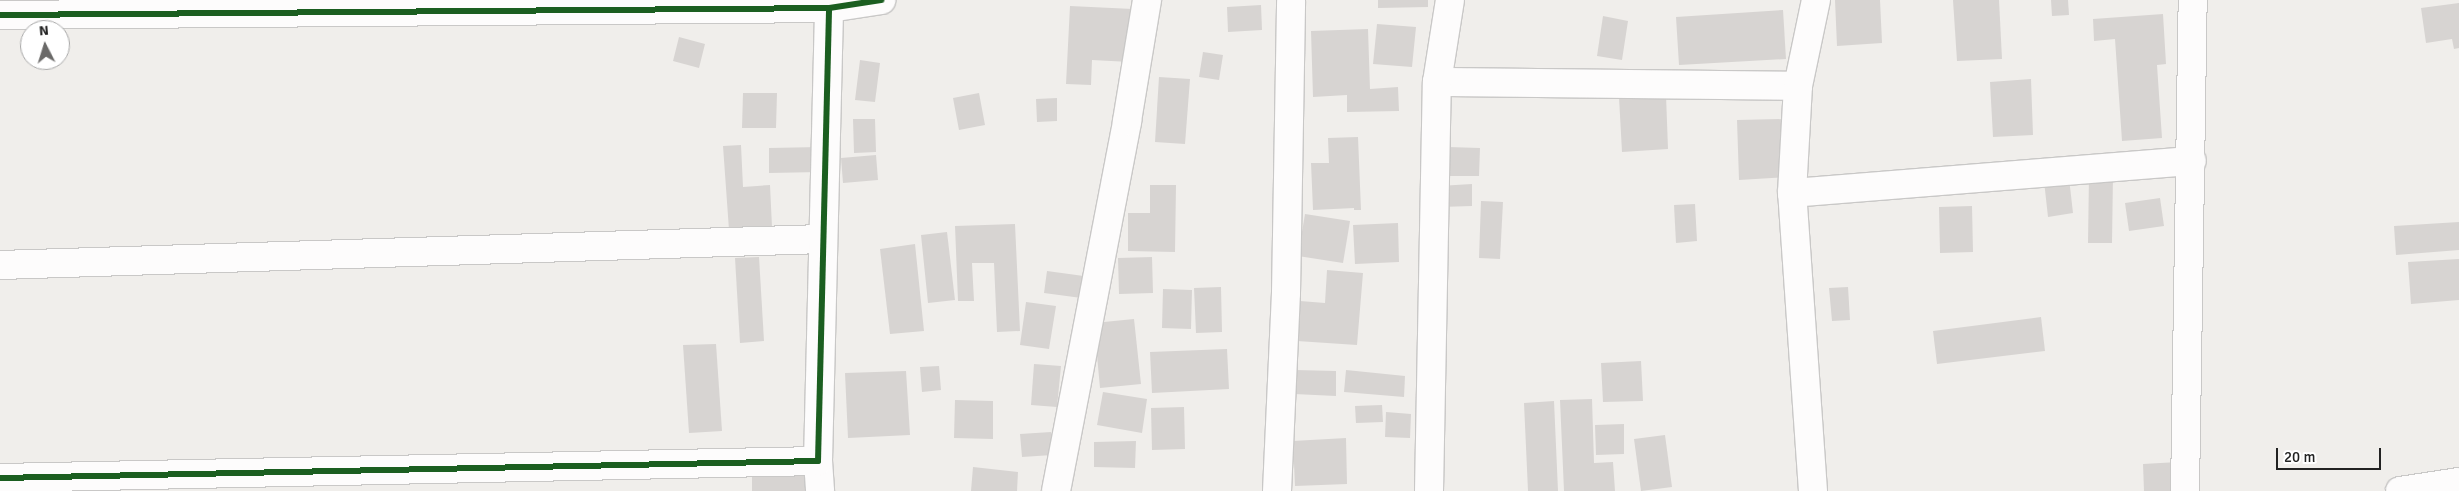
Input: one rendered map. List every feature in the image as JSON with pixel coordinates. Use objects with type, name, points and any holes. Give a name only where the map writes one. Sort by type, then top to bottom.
[{"type":"street","points":[[0,15],[123,7],[505,5],[829,8],[881,0]]},
{"type":"street","points":[[1056,491],[1127,121],[1147,0]]},
{"type":"street","points":[[1429,491],[1437,82],[1450,0]]},
{"type":"street","points":[[1813,491],[1792,193],[1798,86],[1816,0]]},
{"type":"street","points":[[2185,491],[2194,0]]},
{"type":"street","points":[[1276,491],[1286,293],[1291,1]]},
{"type":"street","points":[[820,491],[818,461],[829,8]]},
{"type":"street","points":[[1437,82],[1798,86]]},
{"type":"street","points":[[1792,193],[2192,161]]},
{"type":"street","points":[[0,265],[823,239]]},
{"type":"street","points":[[0,478],[818,461]]},
{"type":"street","points":[[2400,491],[2459,482]]},
{"type":"building","points":[[1378,0],[1428,0],[1428,7],[1378,8]]},
{"type":"building","points":[[1835,0],[1880,0],[1882,43],[1837,46]]},
{"type":"building","points":[[1953,0],[1999,0],[2002,59],[1957,61]]},
{"type":"building","points":[[2051,0],[2068,0],[2069,15],[2052,16]]},
{"type":"building","points":[[2459,3],[2459,48],[2454,49],[2452,39],[2426,43],[2421,8]]},
{"type":"building","points":[[1261,5],[1262,30],[1228,32],[1227,7]]},
{"type":"building","points":[[1070,6],[1133,9],[1130,62],[1092,60],[1091,85],[1066,84]]},
{"type":"building","points":[[1783,10],[1786,59],[1679,65],[1676,17]]},
{"type":"building","points":[[2163,14],[2166,64],[2157,65],[2162,138],[2122,141],[2115,39],[2094,41],[2093,19]]},
{"type":"building","points":[[1603,16],[1628,21],[1622,60],[1597,56]]},
{"type":"building","points":[[1377,24],[1416,27],[1412,67],[1373,64]]},
{"type":"building","points":[[1368,29],[1370,89],[1398,87],[1399,111],[1347,112],[1347,95],[1313,97],[1311,31]]},
{"type":"building","points":[[679,37],[705,44],[699,68],[673,61]]},
{"type":"building","points":[[1203,52],[1223,55],[1219,80],[1199,77]]},
{"type":"building","points":[[860,60],[880,63],[875,102],[855,100]]},
{"type":"building","points":[[1159,77],[1190,79],[1185,144],[1155,142]]},
{"type":"building","points":[[2031,79],[2033,135],[1993,137],[1990,82]]},
{"type":"building","points":[[743,93],[777,93],[776,128],[742,128]]},
{"type":"building","points":[[979,93],[985,125],[959,130],[953,98]]},
{"type":"building","points":[[1666,95],[1668,149],[1622,152],[1619,97]]},
{"type":"building","points":[[1057,98],[1057,121],[1037,122],[1036,99]]},
{"type":"building","points":[[853,119],[875,119],[876,152],[854,153]]},
{"type":"building","points":[[1784,119],[1786,177],[1739,180],[1737,120]]},
{"type":"building","points":[[1358,137],[1361,210],[1354,210],[1354,208],[1313,210],[1311,163],[1329,163],[1328,138]]},
{"type":"building","points":[[741,145],[743,187],[770,185],[772,227],[729,230],[723,146]]},
{"type":"building","points":[[820,147],[820,172],[769,173],[769,148]]},
{"type":"building","points":[[1448,147],[1480,148],[1479,176],[1448,176]]},
{"type":"building","points":[[876,155],[878,180],[843,183],[841,158]]},
{"type":"building","points":[[2089,174],[2113,175],[2112,243],[2088,243]]},
{"type":"building","points":[[2069,178],[2073,213],[2048,217],[2044,181]]},
{"type":"building","points":[[1472,184],[1472,206],[1440,207],[1439,186]]},
{"type":"building","points":[[1150,185],[1176,185],[1175,252],[1128,251],[1128,213],[1150,213]]},
{"type":"building","points":[[2160,198],[2164,226],[2129,231],[2125,203]]},
{"type":"building","points":[[1481,201],[1503,202],[1500,259],[1479,258]]},
{"type":"building","points":[[1695,204],[1697,241],[1676,243],[1674,205]]},
{"type":"building","points":[[1972,206],[1973,252],[1940,253],[1939,207]]},
{"type":"building","points":[[1305,214],[1350,221],[1343,263],[1298,256]]},
{"type":"building","points":[[2459,222],[2459,250],[2396,255],[2394,226]]},
{"type":"building","points":[[1398,223],[1399,262],[1355,264],[1353,225]]},
{"type":"building","points":[[1015,224],[1020,331],[997,332],[994,263],[972,263],[974,301],[958,301],[955,226]]},
{"type":"building","points":[[947,232],[955,300],[928,303],[921,235]]},
{"type":"building","points":[[915,244],[924,331],[890,334],[880,249]]},
{"type":"building","points":[[759,257],[764,341],[740,343],[735,258]]},
{"type":"building","points":[[1152,257],[1153,293],[1119,294],[1118,258]]},
{"type":"building","points":[[2459,259],[2459,300],[2411,304],[2408,262]]},
{"type":"building","points":[[1327,270],[1363,273],[1357,345],[1297,341],[1300,301],[1325,303]]},
{"type":"building","points":[[1047,271],[1091,277],[1089,299],[1044,293]]},
{"type":"building","points":[[1221,287],[1222,332],[1196,333],[1194,288]]},
{"type":"building","points":[[1848,287],[1850,320],[1832,321],[1829,288]]},
{"type":"building","points":[[1163,289],[1192,290],[1191,329],[1162,328]]},
{"type":"building","points":[[1026,302],[1056,306],[1049,349],[1020,345]]},
{"type":"building","points":[[2041,317],[2045,351],[1937,364],[1933,331]]},
{"type":"building","points":[[1134,319],[1141,384],[1100,388],[1094,323]]},
{"type":"building","points":[[716,344],[722,431],[689,433],[683,345]]},
{"type":"building","points":[[1227,349],[1229,389],[1152,393],[1150,352]]},
{"type":"building","points":[[1641,361],[1643,401],[1603,402],[1601,363]]},
{"type":"building","points":[[1034,364],[1061,366],[1057,407],[1031,405]]},
{"type":"building","points":[[939,366],[941,390],[922,392],[920,367]]},
{"type":"building","points":[[1295,370],[1336,371],[1336,396],[1294,394]]},
{"type":"building","points":[[1346,370],[1405,376],[1404,397],[1344,392]]},
{"type":"building","points":[[906,371],[910,435],[848,438],[845,373]]},
{"type":"building","points":[[1103,392],[1147,399],[1142,433],[1097,425]]},
{"type":"building","points":[[1592,399],[1594,463],[1613,462],[1615,491],[1564,491],[1560,400]]},
{"type":"building","points":[[955,400],[993,401],[993,439],[954,438]]},
{"type":"building","points":[[1554,401],[1558,491],[1528,491],[1524,403]]},
{"type":"building","points":[[1382,405],[1383,422],[1356,423],[1355,406]]},
{"type":"building","points":[[1184,407],[1185,449],[1152,450],[1151,408]]},
{"type":"building","points":[[1386,412],[1411,414],[1410,438],[1385,437]]},
{"type":"building","points":[[1624,424],[1624,454],[1596,455],[1595,425]]},
{"type":"building","points":[[1051,432],[1052,455],[1022,457],[1020,434]]},
{"type":"building","points":[[1665,435],[1672,487],[1641,491],[1634,439]]},
{"type":"building","points":[[1346,438],[1347,484],[1295,486],[1293,441]]},
{"type":"building","points":[[1136,441],[1135,468],[1094,467],[1094,442]]},
{"type":"building","points":[[2178,462],[2180,491],[2144,491],[2143,464]]},
{"type":"building","points":[[805,467],[806,491],[752,491],[752,469]]},
{"type":"building","points":[[973,467],[1018,472],[1017,491],[971,491]]},
{"type":"cycle path","points":[[0,478],[818,461],[829,8],[881,0]]},
{"type":"cycle path","points":[[0,15],[829,8]]}]
